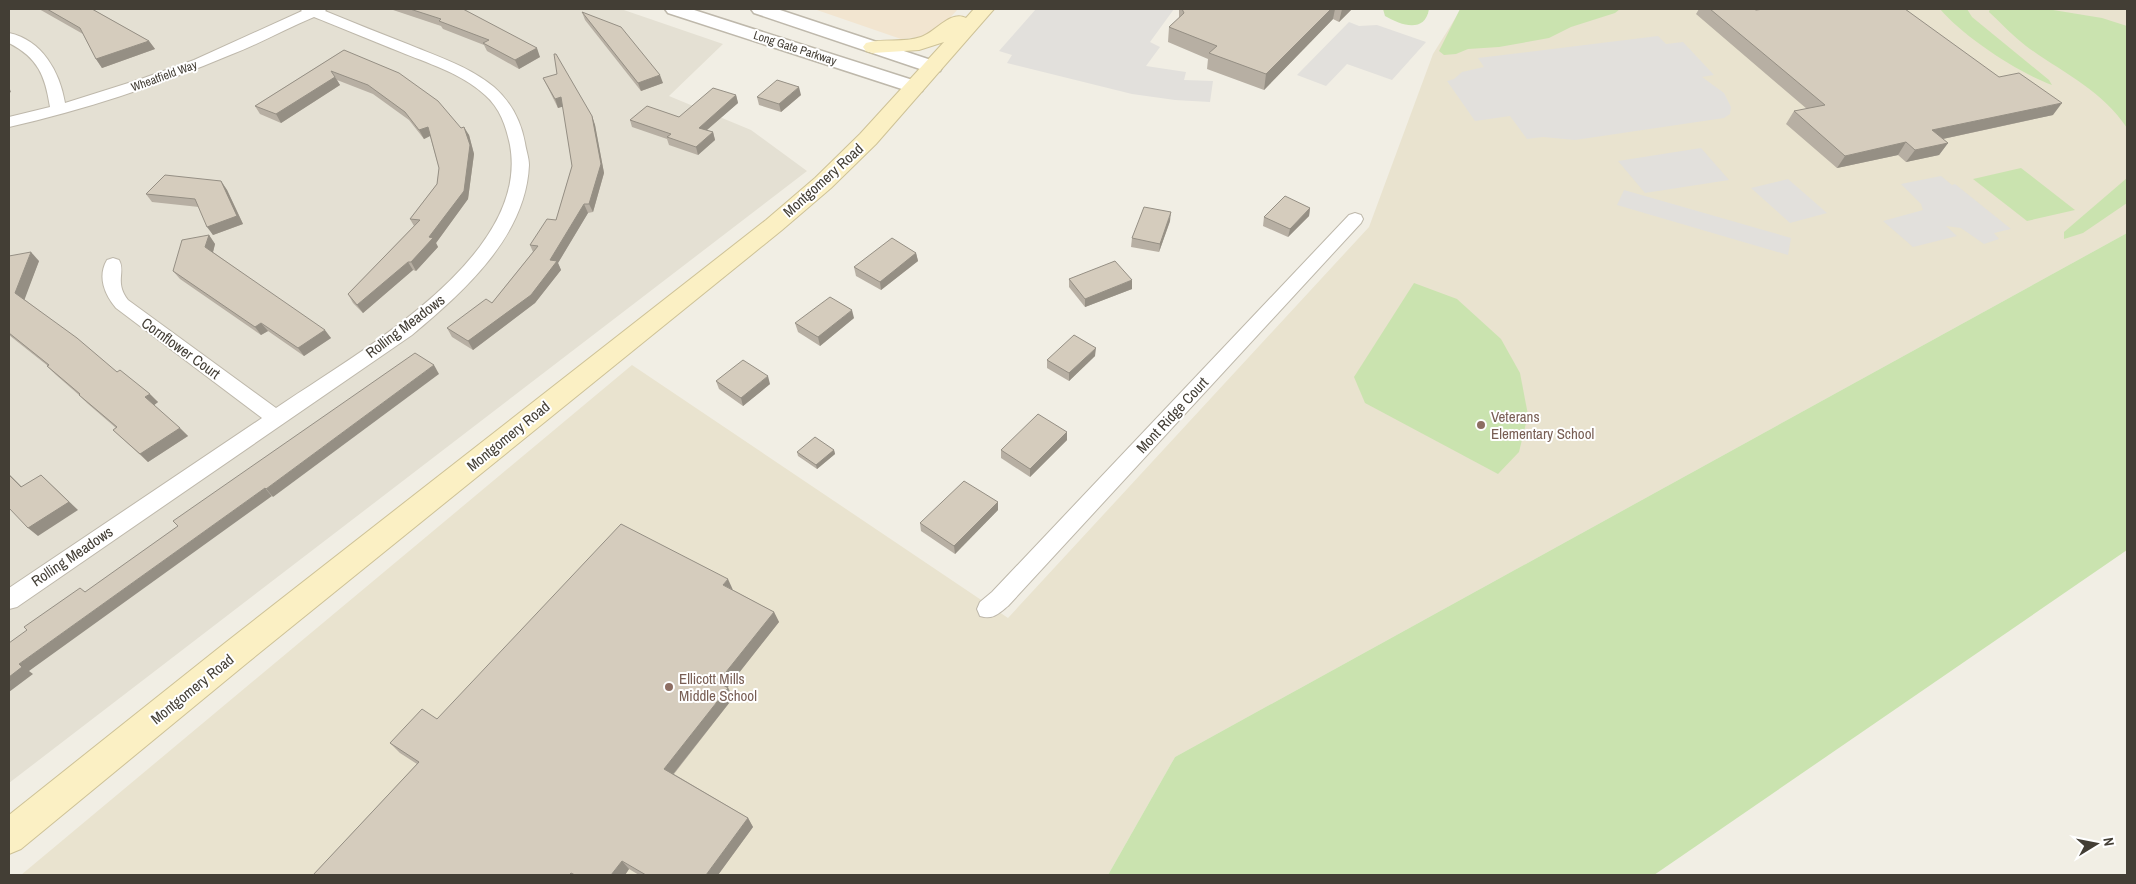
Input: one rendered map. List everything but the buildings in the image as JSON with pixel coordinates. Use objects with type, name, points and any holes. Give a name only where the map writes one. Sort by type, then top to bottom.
[{"type":"main road","points":[[873,47],[921,45],[934,41],[952,27],[969,9]]},
{"type":"main road","name":"Montgomery Road","points":[[9,837],[243,647],[774,225],[823,183],[868,139],[984,9]]},
{"type":"street","name":"Wheatfield Way","points":[[9,122],[106,96],[187,68],[262,36],[314,9]]},
{"type":"street","name":"Rolling Meadows","points":[[9,600],[405,330],[443,300],[470,272],[492,243],[506,216],[516,193],[521,164],[512,119],[495,96],[484,86],[446,64],[314,9]]},
{"type":"street","name":"Long Gate Parkway","points":[[674,9],[924,77]]},
{"type":"street","name":"Long Gate Parkway","points":[[760,9],[873,47],[924,77]]},
{"type":"street","points":[[9,37],[22,43],[39,56],[49,70],[55,85],[58,110]]},
{"type":"street","name":"Mont Ridge Court","points":[[988,609],[1012,586],[1355,219]]},
{"type":"street","name":"Cornflower Court","points":[[112,264],[110,282],[113,294],[122,304],[276,418]]},
{"type":"shaded area","points":[[9,9],[621,9],[723,44],[669,96],[751,130],[807,171],[9,783]]},
{"type":"shaded area","points":[[814,9],[958,9],[934,35],[901,39]]},
{"type":"shaded area","points":[[1036,9],[1174,9],[1150,42],[1160,47],[1146,66],[1186,72],[1184,80],[1213,81],[1210,102],[1175,100],[1132,94],[1007,63],[1012,55],[999,51]]},
{"type":"shaded area","points":[[1461,9],[2127,9],[2127,233],[1175,757],[1108,875],[21,875],[632,365],[1008,618],[1369,227],[1433,54]]},
{"type":"shaded area","points":[[1349,22],[1359,26],[1377,25],[1426,42],[1392,80],[1347,64],[1326,86],[1297,75]]},
{"type":"shaded area","points":[[1658,36],[1666,44],[1683,42],[1714,75],[1702,77],[1724,93],[1731,107],[1730,114],[1724,118],[1575,140],[1543,137],[1527,139],[1510,116],[1475,121],[1447,81],[1454,79],[1462,72],[1484,67],[1478,58]]},
{"type":"shaded area","points":[[1701,148],[1729,180],[1645,193],[1618,161]]},
{"type":"shaded area","points":[[1941,176],[1952,185],[1955,184],[2011,229],[1994,233],[1999,239],[1984,244],[1961,228],[1946,226],[1957,236],[1913,247],[1883,221],[1923,210],[1921,204],[1901,184]]},
{"type":"shaded area","points":[[1788,179],[1827,213],[1790,223],[1751,188]]},
{"type":"shaded area","points":[[1624,190],[1791,238],[1788,255],[1617,205]]},
{"type":"green space","points":[[1383,9],[1429,9],[1427,17],[1423,22],[1405,25],[1385,16]]},
{"type":"green space","points":[[1460,9],[1620,9],[1615,13],[1571,27],[1549,38],[1499,47],[1468,49],[1456,54],[1444,55],[1439,51]]},
{"type":"green space","points":[[1940,9],[1967,9],[1972,17],[2049,80],[2052,85],[2023,72],[1992,53],[1950,20]]},
{"type":"green space","points":[[1990,9],[2047,9],[2102,18],[2127,26],[2127,128],[2106,103],[2080,82],[2021,42],[1989,12]]},
{"type":"green space","points":[[2021,168],[2075,210],[2027,221],[1973,179]]},
{"type":"green space","points":[[2127,178],[2127,203],[2083,233],[2064,239],[2064,232]]},
{"type":"green space","points":[[2127,233],[2127,550],[1654,875],[1108,875],[1175,757]]},
{"type":"green space","points":[[1414,283],[1457,299],[1501,339],[1520,373],[1528,415],[1519,452],[1498,474],[1365,403],[1354,377]]},
{"type":"place","name":"Veterans Elementary School","points":[[1481,425]]},
{"type":"place","name":"Ellicott Mills Middle School","points":[[669,687]]}]
